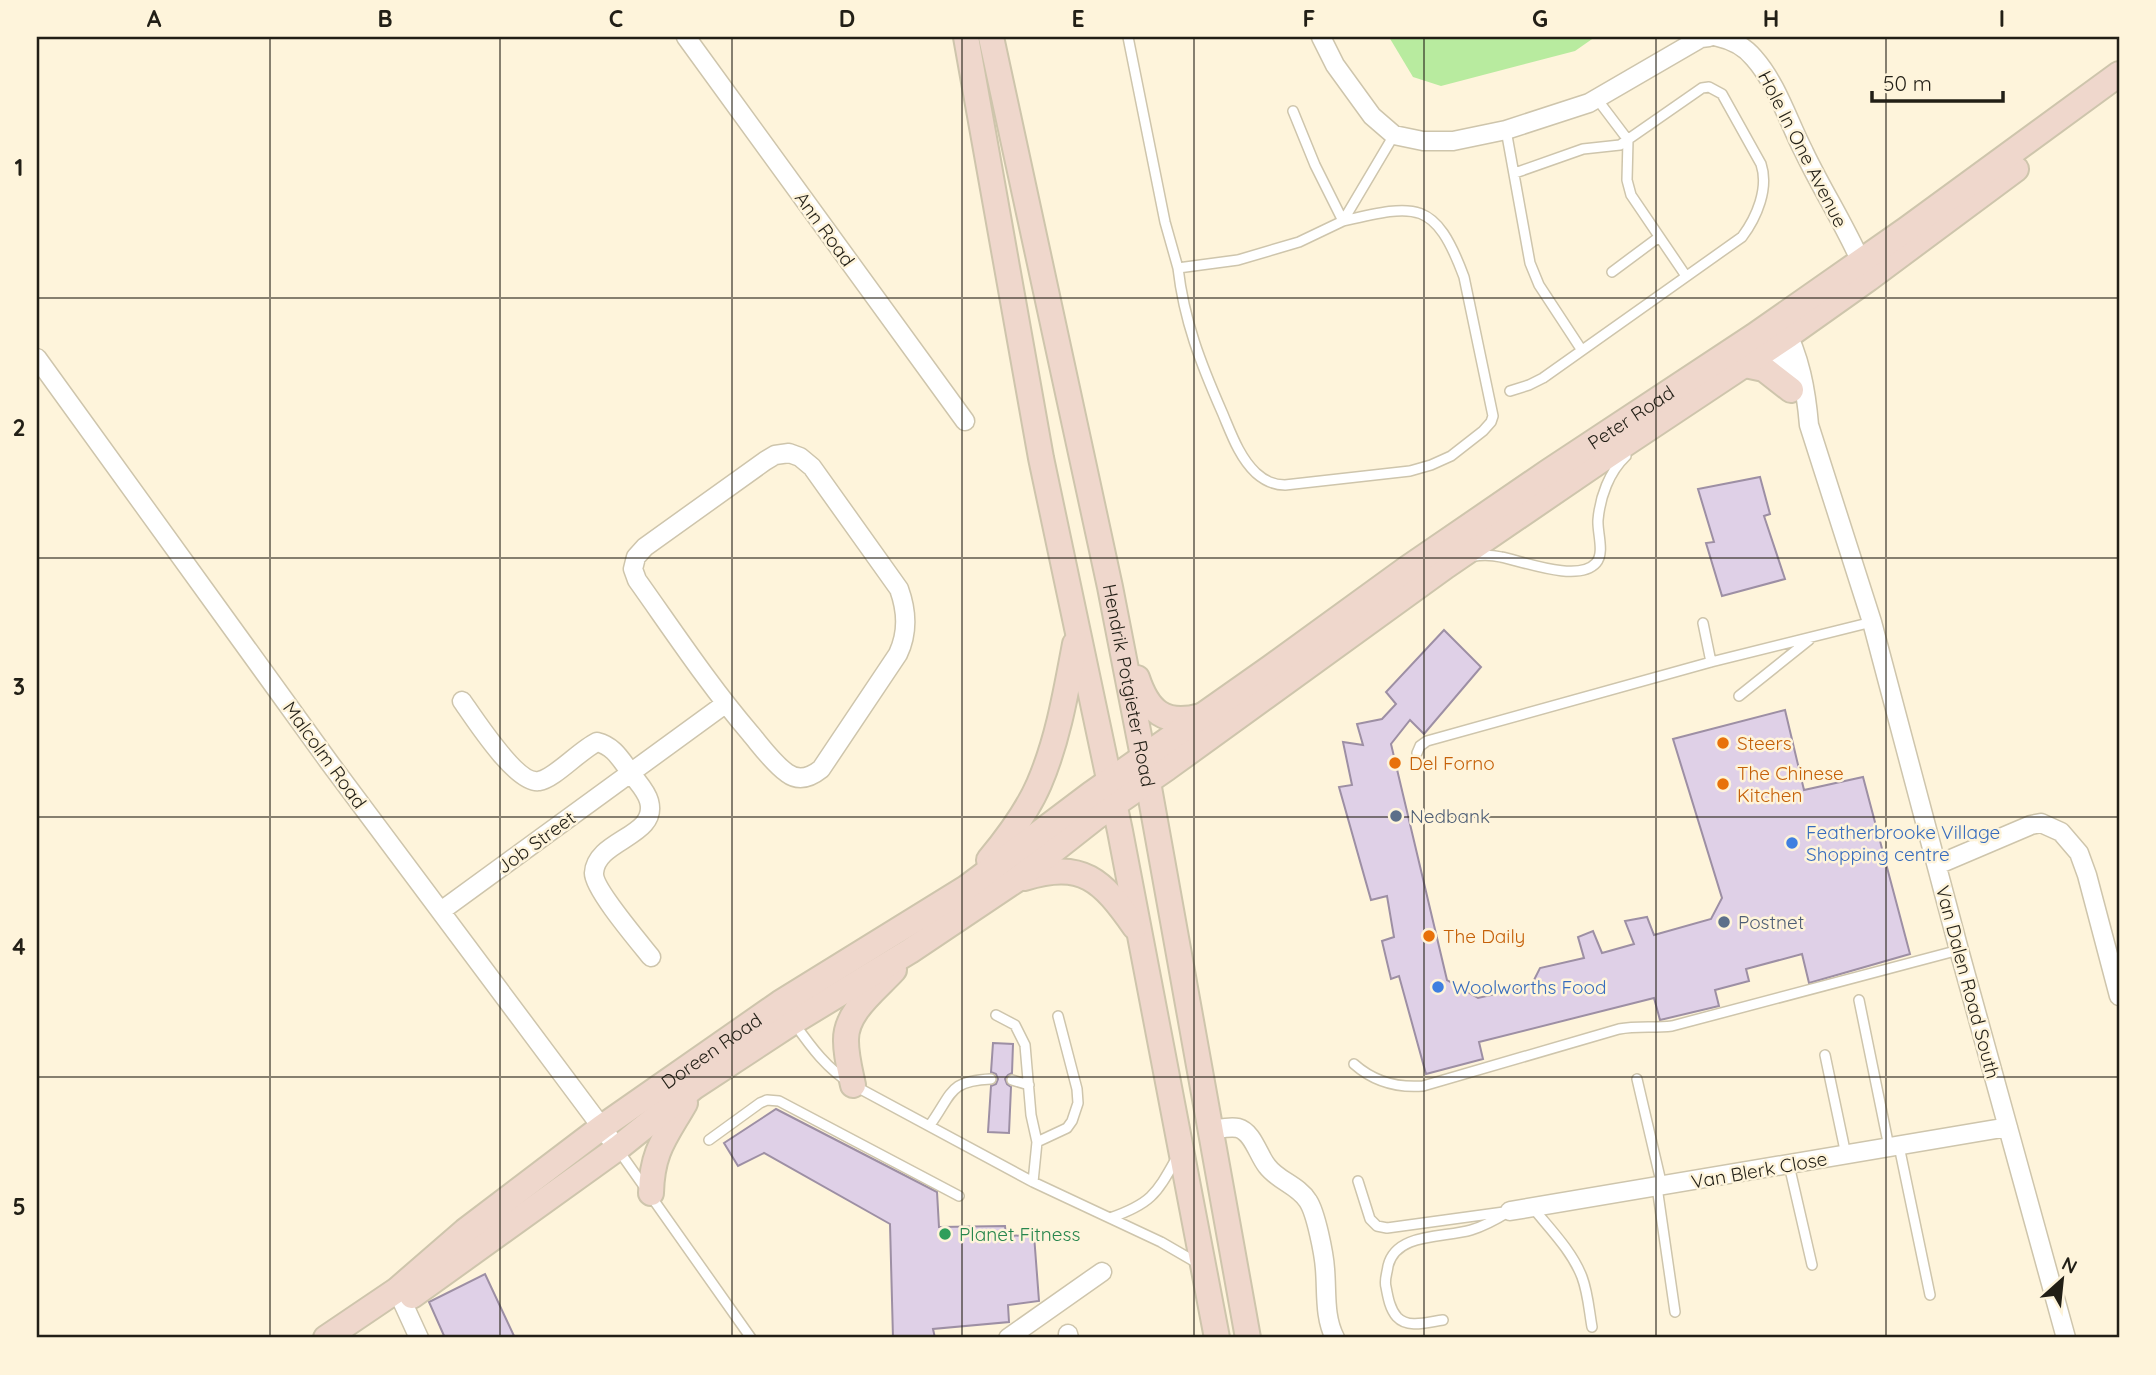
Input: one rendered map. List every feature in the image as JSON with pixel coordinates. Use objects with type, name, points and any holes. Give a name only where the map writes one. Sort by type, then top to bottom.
[{"type":"main road","name":"Hendrik Potgieter Road","points":[[966,37],[1041,458],[1112,793],[1217,1338]]},
{"type":"main road","name":"Hendrik Potgieter Road","points":[[991,37],[1110,587],[1248,1338]]},
{"type":"main road","name":"Peter Road","points":[[1865,270],[1908,229],[2119,74]]},
{"type":"main road","name":"Peter Road","points":[[1145,770],[1204,715],[1495,508],[1776,332],[2119,95]]},
{"type":"main road","name":"Peter Road","points":[[1145,770],[1745,365],[1776,332]]},
{"type":"main road","points":[[1745,365],[1764,369],[1791,390]]},
{"type":"main road","points":[[1110,587],[1145,700],[1151,708],[1169,717],[1188,720],[1204,715]]},
{"type":"main road","points":[[966,888],[1026,810],[1039,785],[1057,733],[1077,631]]},
{"type":"main road","points":[[1112,793],[1145,770]]},
{"type":"main road","name":"Doreen Road","points":[[326,1338],[400,1296],[618,1148],[786,1012],[910,951],[1016,880],[1112,793]]},
{"type":"main road","name":"Doreen Road","points":[[351,1338],[400,1296],[465,1231],[602,1127],[786,1012],[966,888],[1112,793]]},
{"type":"main road","points":[[1016,880],[1055,871],[1068,871],[1096,881],[1108,891],[1139,933]]},
{"type":"main road","points":[[853,1085],[846,1039],[853,1016],[910,951]]},
{"type":"main road","points":[[651,1194],[651,1172],[655,1156],[694,1087]]},
{"type":"street","name":"Ann Road","points":[[686,37],[965,421]]},
{"type":"street","points":[[1321,37],[1335,65],[1372,116],[1394,135],[1423,141],[1453,141],[1506,130],[1558,114],[1597,99],[1701,38],[1709,37]]},
{"type":"street","name":"Hole In One Avenue","points":[[1718,37],[1743,48],[1761,66],[1772,83],[1804,153],[1865,270]]},
{"type":"street","name":"Van Dalen Road South","points":[[1776,332],[1791,390],[1809,425]]},
{"type":"street","name":"Van Dalen Road South","points":[[1776,332],[1795,349],[1809,425],[1872,622],[2066,1338]]},
{"type":"street","name":"Malcolm Road","points":[[37,358],[329,762],[618,1148]]},
{"type":"street","points":[[789,453],[800,457],[812,467],[900,589],[905,604],[903,643],[821,769],[811,777],[799,778],[788,774],[725,704],[637,580],[633,569],[636,556],[659,535],[765,461],[775,455],[789,453]]},
{"type":"street","points":[[462,701],[514,770],[530,780],[539,781],[551,775],[597,742],[606,744],[615,751],[632,774],[649,801],[647,822],[604,852],[595,864],[593,876],[651,957]]},
{"type":"street","name":"Job Street","points":[[441,911],[725,704]]},
{"type":"street","points":[[1937,865],[2031,825],[2041,823],[2061,832],[2078,853],[2087,875],[2119,996]]},
{"type":"street","name":"Van Blerk Close","points":[[1510,1211],[2008,1127]]},
{"type":"street","points":[[1211,1130],[1242,1130],[1250,1137],[1269,1169],[1302,1193],[1309,1202],[1325,1265],[1326,1311],[1335,1338]]},
{"type":"street","points":[[1009,1338],[1102,1272]]},
{"type":"street","points":[[400,1296],[419,1338]]},
{"type":"lane","points":[[1128,37],[1165,222],[1178,268],[1181,300],[1198,356],[1234,442],[1256,473],[1273,485],[1285,485],[1410,471],[1451,456],[1491,422],[1493,416],[1464,277],[1458,261],[1435,222],[1418,211],[1393,209],[1343,221],[1299,242],[1238,260],[1178,268]]},
{"type":"lane","points":[[1510,391],[1544,378],[1581,349],[1742,237],[1750,226],[1764,187],[1765,174],[1723,94],[1709,87],[1702,88],[1615,147],[1583,149],[1515,173]]},
{"type":"lane","points":[[1597,99],[1628,140],[1628,188],[1686,276]]},
{"type":"lane","points":[[1293,111],[1315,165],[1343,221]]},
{"type":"lane","points":[[1506,130],[1534,276],[1581,349]]},
{"type":"lane","points":[[1343,221],[1394,135]]},
{"type":"lane","points":[[1612,272],[1659,237]]},
{"type":"lane","points":[[1458,558],[1504,557],[1561,571],[1589,568],[1600,556],[1598,521],[1602,498],[1610,477],[1620,461],[1644,441],[1656,424]]},
{"type":"lane","points":[[1417,753],[1427,740],[1711,662],[1872,622]]},
{"type":"lane","points":[[1703,623],[1711,662]]},
{"type":"lane","points":[[1740,696],[1813,636]]},
{"type":"lane","points":[[1354,1064],[1379,1080],[1411,1087],[1423,1086],[1619,1029],[1672,1026],[1959,950]]},
{"type":"lane","points":[[1859,1000],[1930,1295]]},
{"type":"lane","points":[[786,1012],[816,1055],[841,1078],[1034,1182],[1161,1242],[1203,1267]]},
{"type":"lane","points":[[996,1015],[1015,1025],[1025,1045],[1031,1115],[1037,1142],[1034,1182]]},
{"type":"lane","points":[[1037,1142],[1067,1128],[1078,1103],[1077,1089],[1058,1016]]},
{"type":"lane","points":[[1825,1055],[1846,1155]]},
{"type":"lane","points":[[930,1125],[960,1083],[991,1079]]},
{"type":"lane","points":[[1637,1079],[1659,1187],[1675,1312]]},
{"type":"lane","points":[[1012,1080],[1029,1085]]},
{"type":"lane","points":[[709,1140],[761,1103],[772,1100],[785,1103],[959,1196]]},
{"type":"lane","points":[[618,1148],[751,1338]]},
{"type":"lane","points":[[1110,1218],[1135,1209],[1150,1199],[1162,1185],[1181,1149]]},
{"type":"lane","points":[[1789,1165],[1812,1265]]},
{"type":"lane","points":[[1358,1181],[1370,1219],[1377,1226],[1387,1228],[1510,1211]]},
{"type":"lane","points":[[1534,1208],[1569,1253],[1581,1275],[1592,1327]]},
{"type":"lane","points":[[1443,1320],[1410,1324],[1400,1320],[1392,1311],[1385,1283],[1390,1260],[1398,1249],[1415,1240],[1471,1230],[1491,1223],[1510,1211]]},
{"type":"green space","points":[[1389,37],[1595,37],[1575,51],[1441,86],[1413,77]]},
{"type":"building","points":[[1760,477],[1770,514],[1764,516],[1785,579],[1722,596],[1706,543],[1714,542],[1698,489]]},
{"type":"building","name":"Featherbrooke Village Shopping centre","points":[[1444,630],[1481,667],[1424,734],[1410,720],[1391,744],[1447,980],[1478,998],[1531,986],[1540,968],[1584,958],[1578,937],[1593,931],[1602,953],[1634,944],[1625,921],[1647,917],[1654,935],[1711,919],[1722,898],[1673,739],[1785,710],[1804,790],[1863,777],[1910,954],[1809,983],[1802,954],[1746,969],[1749,981],[1715,990],[1719,1006],[1660,1020],[1654,998],[1479,1042],[1483,1059],[1426,1074],[1399,976],[1391,979],[1382,941],[1394,937],[1387,896],[1371,900],[1339,787],[1352,785],[1343,742],[1363,745],[1357,724],[1382,719],[1396,704],[1386,692]]},
{"type":"building","points":[[993,1043],[1013,1044],[1012,1073],[1005,1079],[1011,1087],[1009,1133],[988,1132],[991,1086],[996,1084],[998,1079],[996,1074],[991,1072]]},
{"type":"building","points":[[776,1109],[937,1192],[939,1227],[1005,1226],[1006,1236],[1034,1235],[1039,1301],[1008,1305],[1009,1322],[933,1329],[935,1338],[893,1338],[890,1224],[764,1153],[738,1166],[724,1143]]},
{"type":"building","points":[[485,1274],[515,1338],[445,1338],[429,1302]]},
{"type":"place","name":"Steers","points":[[1723,743]]},
{"type":"place","name":"Del Forno","points":[[1395,763]]},
{"type":"place","name":"The Chinese Kitchen","points":[[1723,784]]},
{"type":"place","name":"Nedbank","points":[[1396,816]]},
{"type":"place","name":"Featherbrooke Village Shopping centre","points":[[1792,843]]},
{"type":"place","name":"Postnet","points":[[1724,922]]},
{"type":"place","name":"The Daily","points":[[1429,936]]},
{"type":"place","name":"Woolworths Food","points":[[1438,987]]},
{"type":"place","name":"Planet Fitness","points":[[945,1234]]}]
